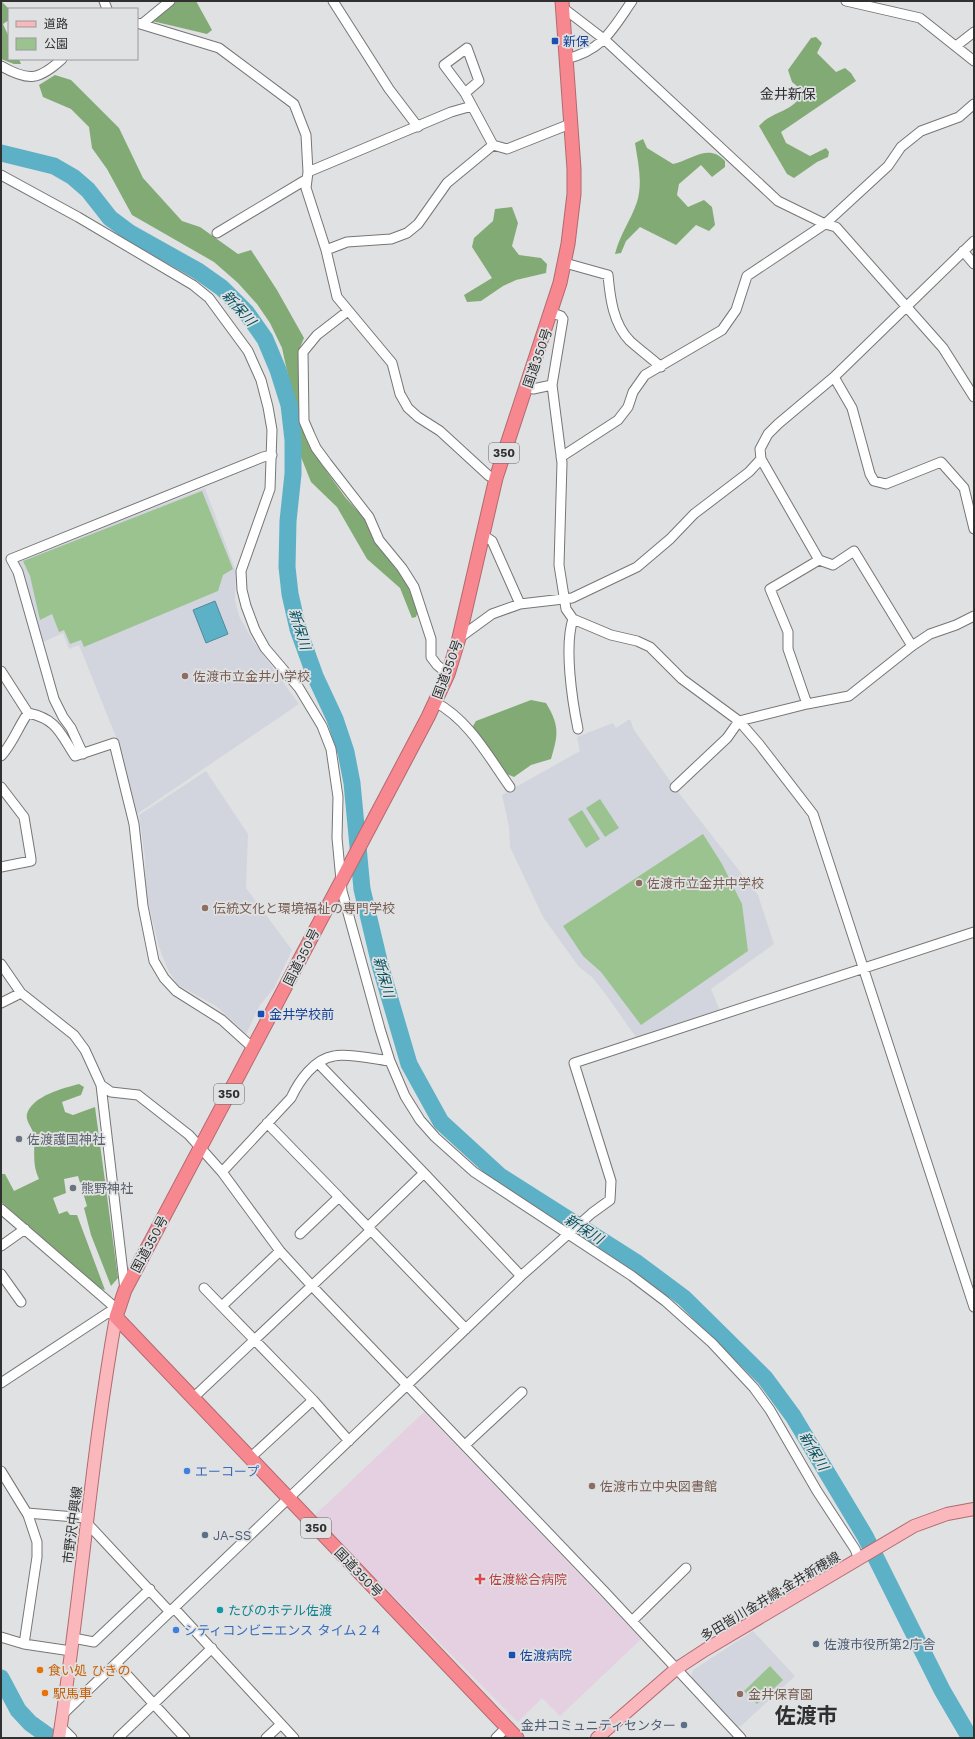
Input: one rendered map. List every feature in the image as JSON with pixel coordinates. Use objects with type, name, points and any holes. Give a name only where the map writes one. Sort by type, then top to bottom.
[{"type":"highway","name":"国道350号","points":[[517,1738],[116,1317],[125,1290],[199,1148],[254,1049],[436,702],[448,674],[459,638],[496,478],[552,313],[565,263],[574,194],[562,4]]},
{"type":"main road","name":"市野沢中興線","points":[[60,1733],[73,1638],[86,1520],[116,1317]]},
{"type":"main road","name":"多田皆川金井線;金井新穂線","points":[[597,1738],[676,1670],[705,1650],[914,1526],[931,1519],[974,1508]]},
{"type":"street","points":[[139,23],[170,1]]},
{"type":"street","points":[[333,1],[389,89],[418,127]]},
{"type":"street","points":[[566,58],[587,51],[605,40],[632,1]]},
{"type":"street","points":[[846,1],[920,18],[974,61]]},
{"type":"street","points":[[562,4],[605,40],[778,201],[825,224],[836,227],[943,348],[974,397]]},
{"type":"street","points":[[139,23],[219,48],[294,104],[306,135],[308,175],[306,188],[326,250],[337,297],[392,363],[400,394],[408,408],[418,417],[440,431],[489,476],[496,478]]},
{"type":"street","points":[[956,46],[974,32]]},
{"type":"street","points":[[465,93],[479,82],[467,48],[444,65],[465,93],[493,145],[507,149],[570,124]]},
{"type":"street","points":[[3,67],[23,76],[36,77],[45,73],[61,60]]},
{"type":"street","points":[[561,457],[618,420],[628,407],[633,392],[645,375],[722,330],[736,310],[747,276],[825,224],[888,166],[901,147],[921,131],[959,117],[974,104]]},
{"type":"street","points":[[217,233],[308,175],[451,112],[472,106]]},
{"type":"street","points":[[326,250],[346,242],[391,238],[407,233],[418,224],[447,183],[493,145]]},
{"type":"street","points":[[1,175],[78,217],[182,278],[209,298],[248,351],[261,380],[272,430],[270,489],[241,571],[242,590],[255,630],[265,648],[299,688],[322,726],[331,749],[338,797],[337,838],[343,877],[390,1061],[405,1096],[420,1120],[446,1147],[474,1172],[632,1276],[665,1301],[706,1338],[754,1388],[770,1410],[817,1491],[855,1549],[859,1559]]},
{"type":"street","points":[[912,646],[854,551],[833,564],[819,560],[761,459],[760,449],[768,434],[834,377],[907,308],[974,241]]},
{"type":"street","points":[[963,252],[974,264]]},
{"type":"street","points":[[565,263],[608,275],[614,313],[622,330],[629,340],[661,367]]},
{"type":"street","points":[[348,311],[317,335],[303,352],[304,420],[316,448],[370,517],[379,540],[402,568],[414,587],[431,640],[431,657],[436,665],[448,674]]},
{"type":"street","points":[[552,313],[561,316],[562,319],[552,385],[561,457],[559,565],[566,609],[573,619],[611,635],[637,641],[650,647],[682,680],[739,722],[759,744],[813,814],[974,1307]]},
{"type":"street","points":[[834,377],[852,408],[870,474],[874,481],[886,484],[941,462],[964,488],[974,529]]},
{"type":"street","points":[[532,390],[552,385]]},
{"type":"street","points":[[83,754],[71,728],[63,717],[54,699],[18,572],[11,559],[272,455]]},
{"type":"street","points":[[459,638],[492,614],[520,604],[572,598],[596,588],[637,567],[670,539],[694,514],[749,472],[761,459]]},
{"type":"street","points":[[483,535],[492,542],[520,604]]},
{"type":"street","points":[[807,704],[788,649],[788,632],[770,589],[819,560]]},
{"type":"street","points":[[675,787],[726,738],[739,722],[807,704],[849,696],[912,646],[930,634],[956,625],[974,616]]},
{"type":"street","points":[[573,619],[570,628],[569,643],[572,691],[578,729]]},
{"type":"street","points":[[1,671],[28,713],[47,718],[55,726],[75,756],[114,743],[134,824],[143,906],[154,961],[164,978],[176,991],[222,1020],[254,1049]]},
{"type":"street","points":[[436,702],[449,709],[460,719],[510,786]]},
{"type":"street","points":[[1,756],[11,746],[20,725],[28,713]]},
{"type":"street","points":[[1,787],[24,818],[31,861],[1,867]]},
{"type":"street","points":[[63,1714],[522,1276],[592,1213],[610,1200],[611,1181],[574,1063],[974,932]]},
{"type":"street","points":[[1,964],[21,993],[74,1035],[88,1057],[101,1085],[125,1290]]},
{"type":"street","points":[[1,1003],[21,993]]},
{"type":"street","points":[[222,1172],[291,1098],[297,1085],[318,1063],[326,1058],[336,1055],[390,1061]]},
{"type":"street","points":[[318,1063],[522,1276]]},
{"type":"street","points":[[101,1085],[111,1092],[133,1094],[143,1098],[189,1135],[222,1172],[280,1251],[312,1286],[632,1621],[676,1670],[741,1738]]},
{"type":"street","points":[[267,1123],[466,1329]]},
{"type":"street","points":[[193,1398],[312,1286],[424,1173]]},
{"type":"street","points":[[300,1234],[340,1197]]},
{"type":"street","points":[[1,1209],[111,1304],[116,1317]]},
{"type":"street","points":[[1,1246],[25,1229]]},
{"type":"street","points":[[222,1306],[280,1251]]},
{"type":"street","points":[[1,1274],[21,1302]]},
{"type":"street","points":[[204,1288],[313,1400],[349,1441]]},
{"type":"street","points":[[1,1384],[109,1312],[116,1317]]},
{"type":"street","points":[[464,1445],[522,1392]]},
{"type":"street","points":[[250,1458],[313,1400]]},
{"type":"street","points":[[1,1471],[27,1513],[35,1535],[37,1557],[24,1644]]},
{"type":"street","points":[[27,1513],[86,1520],[150,1589],[212,1648],[280,1725],[294,1738]]},
{"type":"street","points":[[632,1621],[686,1568]]},
{"type":"street","points":[[73,1638],[94,1642],[150,1589]]},
{"type":"street","points":[[1,1637],[24,1644],[71,1651]]},
{"type":"street","points":[[118,1738],[212,1648]]},
{"type":"street","points":[[117,1664],[185,1738]]},
{"type":"street","points":[[266,1738],[280,1725]]},
{"type":"street","points":[[496,1738],[507,1727]]},
{"type":"street","points":[[60,1733],[72,1738]]},
{"type":"shaded area","name":"佐渡市立金井小学校","points":[[205,488],[236,572],[235,600],[239,616],[253,641],[299,704],[137,814],[116,737],[79,645],[69,649],[63,633],[43,642],[25,577],[17,560]]},
{"type":"shaded area","name":"佐渡市立金井中学校","points":[[630,719],[634,730],[675,788],[758,895],[774,944],[711,989],[721,1013],[638,1040],[607,996],[592,977],[579,967],[543,917],[510,847],[509,827],[502,795],[580,751],[577,737],[613,723],[616,728]]},
{"type":"shaded area","name":"伝統文化と環境福祉の専門学校","points":[[206,771],[248,834],[246,888],[292,950],[274,988],[260,1005],[246,1034],[216,1006],[178,985],[168,970],[159,947],[146,894],[145,858],[139,815]]},
{"type":"shaded area","name":"佐渡総合病院","points":[[424,1412],[641,1639],[560,1716],[542,1698],[518,1722],[314,1516]]},
{"type":"shaded area","name":"金井保育園","points":[[753,1631],[795,1676],[741,1726],[737,1727],[691,1678],[693,1670]]},
{"type":"green space","points":[[1,1],[8,8],[8,21],[3,24],[8,35],[8,60],[19,60],[21,64],[14,64],[1,59]]},
{"type":"green space","points":[[177,1],[196,1],[212,30],[207,34],[152,21]]},
{"type":"green space","points":[[816,37],[822,43],[817,53],[836,72],[845,68],[851,73],[856,81],[781,132],[786,143],[810,156],[826,148],[829,152],[828,157],[817,162],[794,178],[787,174],[759,126],[770,117],[788,108],[799,99],[804,92],[792,82],[788,70],[811,38]]},
{"type":"green space","points":[[55,75],[71,80],[119,128],[143,178],[182,221],[200,227],[238,254],[251,250],[277,290],[304,338],[298,352],[300,419],[305,436],[322,465],[345,497],[364,518],[375,542],[406,582],[418,611],[416,617],[412,618],[400,588],[367,559],[337,507],[311,482],[299,452],[289,380],[282,348],[270,323],[257,304],[238,283],[214,262],[132,215],[107,169],[92,148],[89,127],[71,109],[43,97],[39,85]]},
{"type":"green space","points":[[643,139],[647,148],[673,164],[700,154],[707,153],[713,153],[725,161],[725,167],[712,177],[701,165],[679,184],[677,195],[688,207],[704,200],[712,207],[715,225],[709,231],[696,225],[676,245],[640,227],[626,241],[621,253],[615,254],[639,195],[639,165],[635,143]]},
{"type":"green space","points":[[512,207],[518,223],[512,246],[519,255],[541,258],[547,264],[546,273],[516,280],[503,286],[481,301],[467,302],[464,295],[492,278],[472,247],[474,238],[493,221],[495,209]]},
{"type":"green space","points":[[202,491],[233,569],[223,575],[218,591],[84,647],[81,640],[70,644],[64,630],[59,632],[52,614],[40,620],[30,576],[23,561]]},
{"type":"green space","points":[[531,700],[546,703],[551,711],[556,724],[555,743],[551,759],[531,765],[514,777],[507,774],[473,726],[476,721]]},
{"type":"green space","points":[[600,799],[619,828],[605,837],[586,808]]},
{"type":"green space","points":[[582,810],[600,839],[586,848],[568,819]]},
{"type":"green space","points":[[703,834],[722,864],[742,904],[748,951],[641,1025],[601,972],[583,956],[563,926]]},
{"type":"green space","points":[[79,1084],[84,1087],[81,1095],[62,1102],[65,1112],[73,1115],[95,1107],[118,1278],[111,1286],[91,1235],[84,1208],[87,1206],[78,1176],[64,1179],[66,1193],[53,1198],[59,1214],[67,1211],[70,1215],[77,1215],[105,1290],[99,1288],[1,1202],[1,1174],[5,1174],[14,1191],[39,1179],[35,1164],[34,1134],[28,1123],[27,1117],[30,1108],[35,1102],[49,1094]]},
{"type":"green space","points":[[770,1666],[783,1680],[757,1704],[744,1691]]},
{"type":"water","points":[[215,601],[228,634],[206,643],[193,610]]},
{"type":"waterway","name":"新保川","points":[[1,153],[54,166],[73,177],[88,190],[110,218],[130,233],[198,271],[222,288],[246,312],[265,339],[278,370],[289,405],[293,440],[293,474],[288,521],[287,567],[290,594],[298,629],[315,676],[335,719],[346,752],[352,783],[362,889],[380,965],[409,1064],[441,1122],[500,1176],[637,1263],[684,1298],[765,1378],[793,1416],[865,1536],[942,1690],[970,1738]]},
{"type":"waterway","points":[[1,1678],[18,1710],[30,1723],[51,1738]]},
{"type":"place","name":"新保","points":[[555,41]]},
{"type":"place","name":"佐渡市立金井小学校","points":[[185,676]]},
{"type":"place","name":"佐渡市立金井中学校","points":[[639,883]]},
{"type":"place","name":"伝統文化と環境福祉の専門学校","points":[[205,908]]},
{"type":"place","name":"金井学校前","points":[[261,1014]]},
{"type":"place","name":"佐渡護国神社","points":[[19,1139]]},
{"type":"place","name":"熊野神社","points":[[73,1188]]},
{"type":"place","name":"エーコープ","points":[[187,1471]]},
{"type":"place","name":"佐渡市立中央図書館","points":[[592,1486]]},
{"type":"place","name":"JA-SS","points":[[205,1535]]},
{"type":"place","name":"佐渡総合病院","points":[[480,1579]]},
{"type":"place","name":"たびのホテル佐渡","points":[[220,1610]]},
{"type":"place","name":"シティコンビニエンス タイム２４","points":[[176,1630]]},
{"type":"place","name":"佐渡市役所第2庁舎","points":[[816,1644]]},
{"type":"place","name":"佐渡病院","points":[[512,1655]]},
{"type":"place","name":"食い処 ひきの","points":[[40,1670]]},
{"type":"place","name":"駅馬車","points":[[45,1693]]},
{"type":"place","name":"金井保育園","points":[[740,1694]]},
{"type":"place","name":"金井コミュニティセンター","points":[[684,1725]]},
{"type":"district","name":"金井新保","points":[[788,94]]},
{"type":"district","name":"佐渡市","points":[[806,1716]]}]
